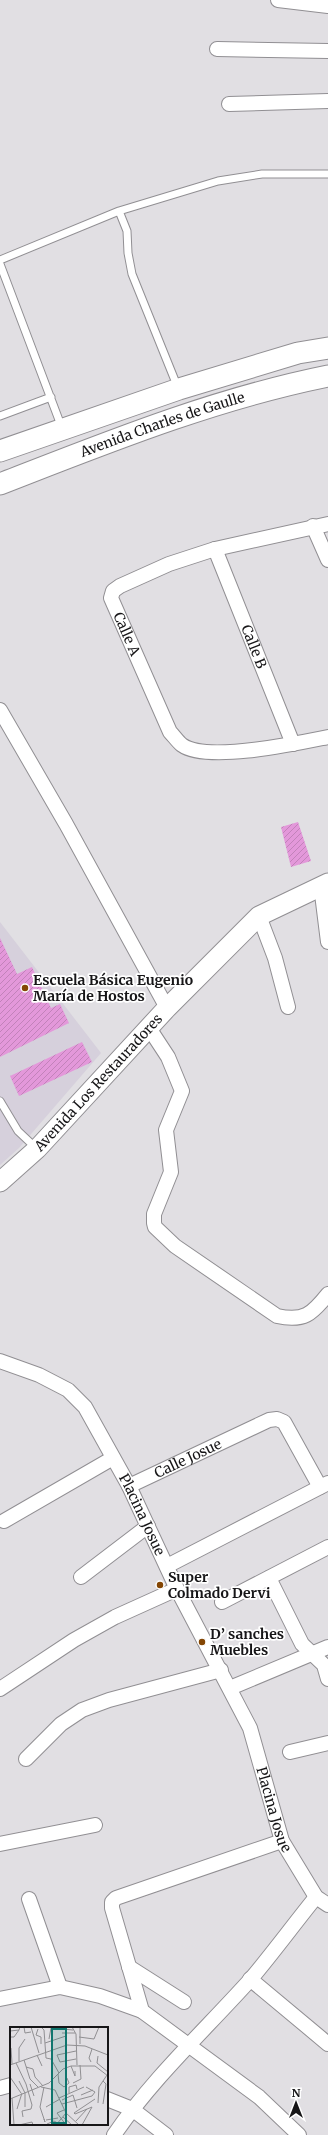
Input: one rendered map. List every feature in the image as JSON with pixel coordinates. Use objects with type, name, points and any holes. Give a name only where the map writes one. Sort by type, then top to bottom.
[{"type":"main road","name":"Avenida Charles de Gaulle","points":[[0,451],[178,389],[298,353],[328,348]]},
{"type":"main road","name":"Avenida Charles de Gaulle","points":[[0,484],[166,421],[243,396],[328,376]]},
{"type":"street","points":[[278,0],[328,6]]},
{"type":"street","points":[[217,49],[328,51]]},
{"type":"street","points":[[229,104],[328,101]]},
{"type":"street","name":"Calle A","points":[[328,524],[313,526],[215,549],[169,564],[120,586],[113,591],[111,598],[170,732],[183,746],[197,751],[213,753],[293,744],[328,737]]},
{"type":"street","points":[[313,526],[328,560]]},
{"type":"street","name":"Calle B","points":[[215,549],[293,744]]},
{"type":"street","points":[[0,710],[66,824],[167,1008]]},
{"type":"street","points":[[324,885],[328,942]]},
{"type":"street","name":"Avenida Los Restauradores","points":[[0,1182],[37,1149],[167,1008],[259,916],[324,885]]},
{"type":"street","points":[[259,916],[275,958],[288,1007]]},
{"type":"street","points":[[149,1028],[168,1057],[182,1092],[166,1130],[171,1172],[154,1214],[154,1223],[156,1227],[175,1246],[277,1316],[289,1318],[302,1317],[313,1312],[328,1294]]},
{"type":"street","name":"Placina Josue","points":[[0,1360],[39,1375],[68,1390],[85,1407],[129,1486],[177,1589],[221,1670],[250,1728],[282,1841],[316,1897],[328,1905]]},
{"type":"street","name":"Calle Josue","points":[[129,1486],[246,1430],[269,1420],[277,1419],[284,1422],[324,1485]]},
{"type":"street","points":[[4,1521],[113,1458]]},
{"type":"street","points":[[167,1566],[324,1485]]},
{"type":"street","points":[[81,1577],[148,1526]]},
{"type":"street","points":[[222,1602],[328,1547]]},
{"type":"street","points":[[269,1578],[302,1644],[324,1664],[328,1679]]},
{"type":"street","points":[[0,1689],[74,1640],[115,1617],[177,1589]]},
{"type":"street","points":[[230,1688],[328,1647]]},
{"type":"street","points":[[26,1759],[60,1724],[82,1710],[109,1700],[221,1670]]},
{"type":"street","points":[[290,1752],[328,1743]]},
{"type":"street","points":[[0,1844],[95,1825]]},
{"type":"street","points":[[142,2011],[112,1908],[112,1902],[116,1898],[282,1841]]},
{"type":"street","points":[[114,2135],[132,2109],[187,2045],[250,1979],[316,1897]]},
{"type":"street","points":[[29,1900],[60,1987]]},
{"type":"street","points":[[129,1967],[184,2002]]},
{"type":"street","points":[[250,1979],[328,2044]]},
{"type":"street","points":[[0,1999],[60,1987],[100,1996],[142,2011],[259,2097],[299,2135]]},
{"type":"street","points":[[0,2088],[10,2085]]},
{"type":"street","points":[[108,2099],[132,2109],[166,2135]]},
{"type":"lane","points":[[0,260],[119,211],[239,176],[262,174],[328,174]]},
{"type":"lane","points":[[119,211],[127,231],[128,253],[132,274],[178,389]]},
{"type":"lane","points":[[0,264],[63,429]]},
{"type":"lane","points":[[0,416],[50,397]]},
{"type":"lane","points":[[0,1101],[18,1131],[37,1149]]},
{"type":"shaded area","name":"Escuela Básica Eugenio María de Hostos","points":[[0,922],[101,1053],[19,1148],[0,1165]]},
{"type":"building","points":[[298,822],[311,861],[291,867],[281,827]]},
{"type":"building","points":[[0,938],[17,974],[32,967],[51,1008],[60,1004],[69,1023],[0,1057]]},
{"type":"building","points":[[82,1042],[92,1062],[19,1096],[10,1076]]},
{"type":"place","name":"Escuela Básica Eugenio María de Hostos","points":[[25,988]]},
{"type":"place","name":"Super Colmado Dervi","points":[[160,1585]]},
{"type":"place","name":"D’ sanches Muebles","points":[[202,1642]]}]
